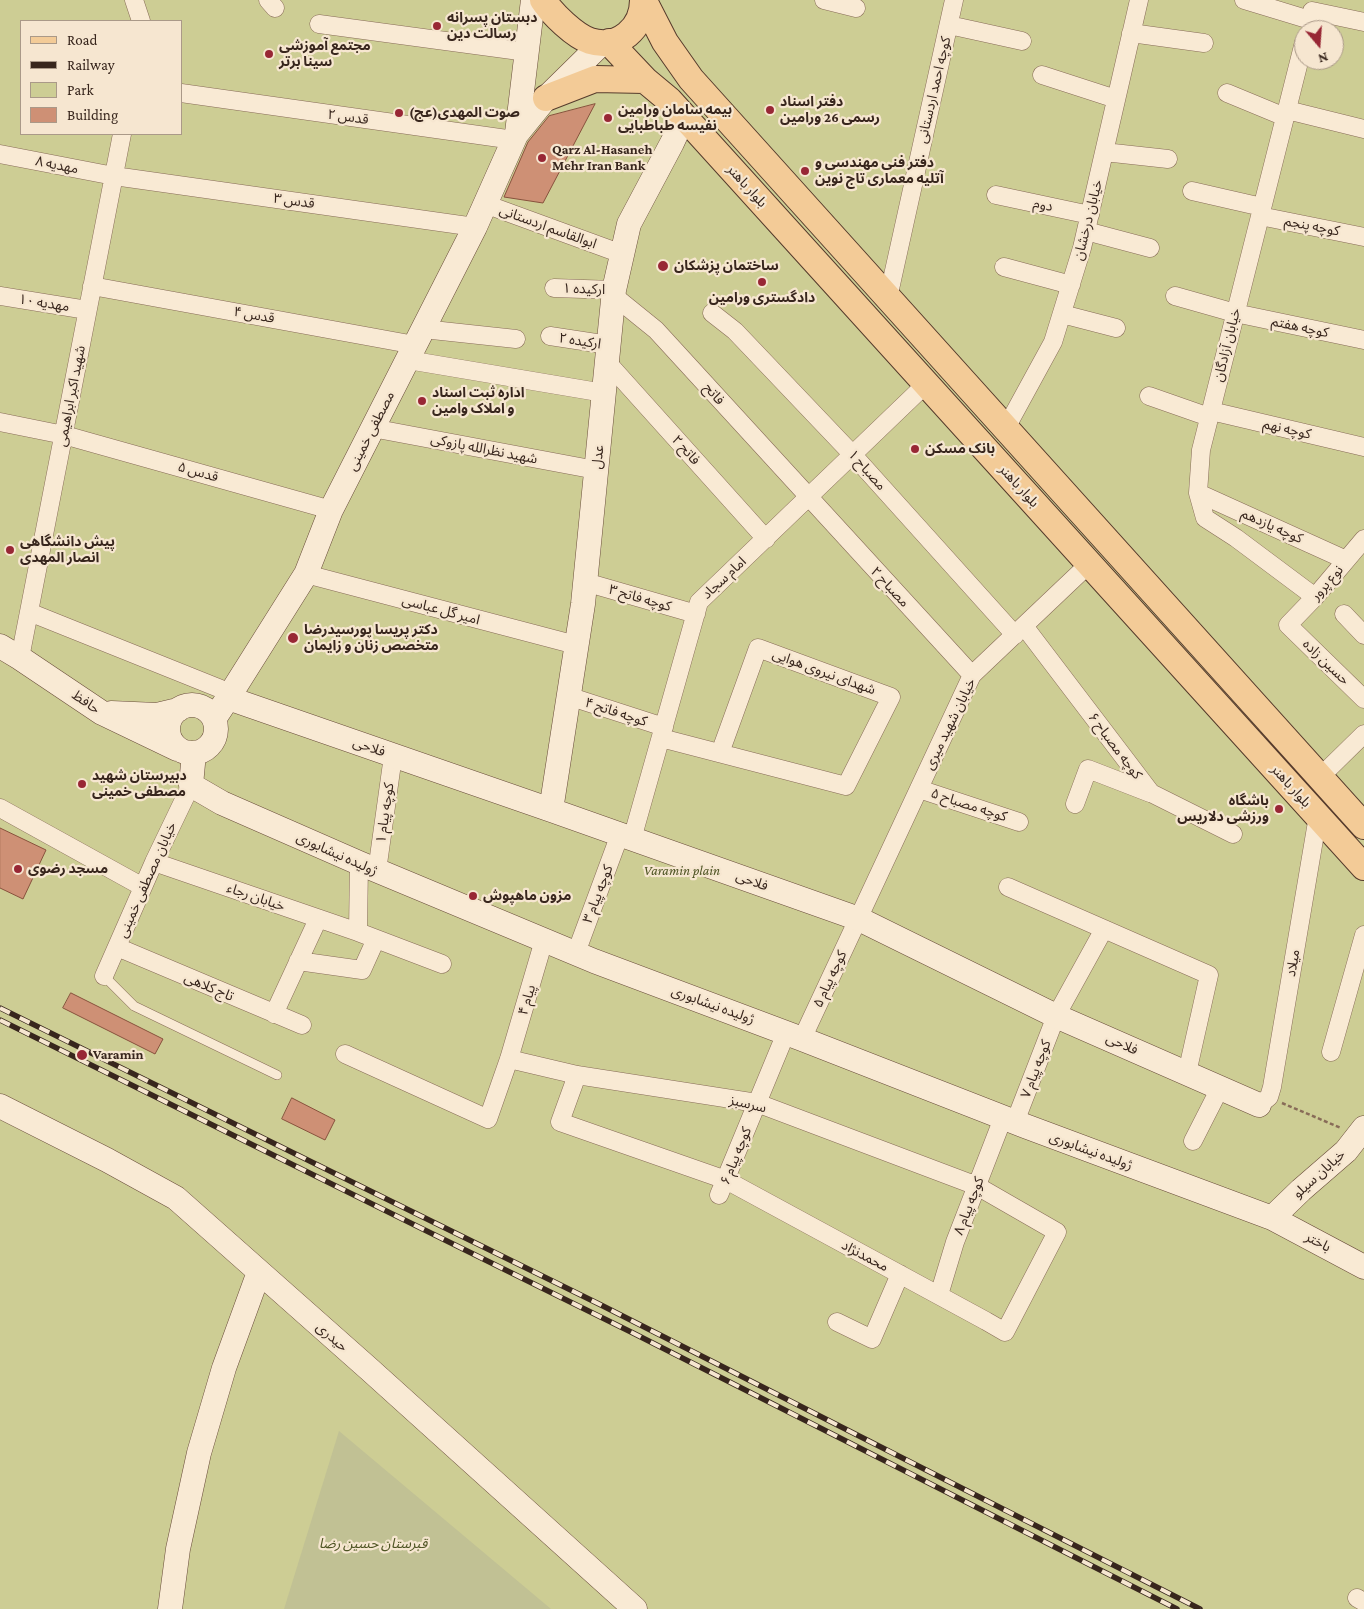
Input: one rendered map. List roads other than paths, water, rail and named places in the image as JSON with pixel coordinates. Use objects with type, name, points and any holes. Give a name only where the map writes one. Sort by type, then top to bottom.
[{"type":"main road","points":[[515,137],[533,0]]},
{"type":"main road","points":[[543,0],[573,30],[589,41],[606,43],[627,36],[636,26],[642,14],[643,1]]},
{"type":"main road","name":"بلوار باهنر","points":[[643,1],[666,42],[691,79],[1364,826]]},
{"type":"main road","points":[[546,98],[595,79],[638,72],[632,54],[638,47],[646,41],[666,42]]},
{"type":"main road","points":[[515,137],[546,98],[606,43]]},
{"type":"main road","name":"بلوار باهنر","points":[[606,43],[669,100],[1364,867]]},
{"type":"main road","name":"عدل","points":[[551,810],[585,582],[614,293],[629,224],[684,117]]},
{"type":"main road","name":"مصطفی خمینی","points":[[214,719],[306,574],[332,510],[475,227],[515,137]]},
{"type":"main road","name":"حافظ","points":[[0,646],[102,713],[185,751]]},
{"type":"main road","name":"فلاحی","points":[[230,696],[393,756],[551,810],[859,920],[1056,1016],[1220,1088],[1264,1101]]},
{"type":"main road","points":[[194,705],[202,707],[214,719],[216,734],[208,748],[201,752],[185,751],[172,743],[168,729],[172,715],[185,706],[194,705]]},
{"type":"main road","points":[[102,713],[156,715],[178,710]]},
{"type":"main road","points":[[185,751],[192,786]]},
{"type":"main road","name":"ژولیده نیشابوری","points":[[192,786],[222,803],[368,867],[576,953],[1009,1120],[1272,1218]]},
{"type":"main road","name":"حیدری","points":[[0,1106],[107,1160],[176,1198],[635,1609]]},
{"type":"main road","name":"خیابان سیلو","points":[[1272,1218],[1346,1151],[1361,1132]]},
{"type":"main road","name":"باختر","points":[[1272,1218],[1364,1267]]},
{"type":"main road","points":[[170,1609],[178,1549],[199,1453],[224,1368],[259,1272]]},
{"type":"street","points":[[134,0],[141,20]]},
{"type":"street","points":[[826,0],[856,8]]},
{"type":"street","name":"کوچه احمد اردستانی","points":[[888,298],[954,0]]},
{"type":"street","name":"خیابان درخشان","points":[[1006,428],[1053,342],[1062,314],[1088,223],[1139,0]]},
{"type":"street","points":[[1244,0],[1311,15],[1364,22]]},
{"type":"street","points":[[319,24],[527,52]]},
{"type":"street","points":[[948,25],[1022,41]]},
{"type":"street","points":[[1131,33],[1204,43]]},
{"type":"street","name":"خیابان آزادگان","points":[[1297,70],[1201,450],[1198,493],[1204,518],[1236,538],[1315,596]]},
{"type":"street","points":[[1042,75],[1116,99]]},
{"type":"street","name":"قدس ۲","points":[[182,93],[515,137]]},
{"type":"street","points":[[1227,93],[1286,114],[1364,129]]},
{"type":"street","name":"شهید اکبر ابراهیمی","points":[[20,658],[122,135]]},
{"type":"street","points":[[1104,152],[1168,159]]},
{"type":"street","name":"مهدیه ۸","points":[[0,154],[114,176]]},
{"type":"street","name":"قدس ۳","points":[[114,176],[475,227]]},
{"type":"street","name":"کوچه پنجم","points":[[1192,191],[1261,212],[1364,237]]},
{"type":"street","name":"دوم","points":[[996,195],[1088,223],[1150,248]]},
{"type":"street","name":"ابوالقاسم اردستانی","points":[[485,204],[611,250]]},
{"type":"street","points":[[1004,267],[1071,284]]},
{"type":"street","name":"قدس ۴","points":[[92,286],[416,345]]},
{"type":"street","name":"ارکیده ۱","points":[[554,288],[614,293]]},
{"type":"street","name":"فاتح","points":[[614,293],[656,330],[808,498]]},
{"type":"street","name":"مهدیه ۱۰","points":[[0,296],[87,310]]},
{"type":"street","name":"کوچه هفتم","points":[[1175,296],[1235,313],[1364,340]]},
{"type":"street","name":"مصباح ۱","points":[[712,314],[735,331],[1019,630]]},
{"type":"street","points":[[1062,314],[1116,328]]},
{"type":"street","name":"ارکیده ۲","points":[[550,336],[608,354]]},
{"type":"street","points":[[416,345],[516,339]]},
{"type":"street","points":[[416,345],[604,393]]},
{"type":"street","name":"فاتح ۲","points":[[608,354],[766,539]]},
{"type":"street","name":"امام سجاد","points":[[626,837],[663,732],[699,602],[926,384]]},
{"type":"street","name":"کوچه نهم","points":[[1149,396],[1210,414],[1364,447]]},
{"type":"street","name":"قدس ۵","points":[[0,422],[64,435],[332,510]]},
{"type":"street","name":"شهید نظرالله پازوکی","points":[[372,428],[596,470]]},
{"type":"street","name":"کوچه یازدهم","points":[[1198,493],[1346,560]]},
{"type":"street","name":"مصباح ۲","points":[[808,498],[972,675]]},
{"type":"street","name":"نوع پرور","points":[[1288,625],[1364,539]]},
{"type":"street","name":"خیابان شهید میری","points":[[859,920],[972,675],[1089,564]]},
{"type":"street","name":"امیر گل عباسی","points":[[306,574],[576,645]]},
{"type":"street","name":"کوچه فاتح ۳","points":[[585,582],[696,614]]},
{"type":"street","points":[[29,612],[230,696]]},
{"type":"street","points":[[1344,614],[1364,635]]},
{"type":"street","name":"حسین زاده","points":[[1288,625],[1364,699]]},
{"type":"street","name":"کوچه مصباح ۶","points":[[1019,630],[1151,793],[1233,834]]},
{"type":"street","name":"شهدای نیروی هوایی","points":[[663,732],[720,753],[846,786],[891,696],[758,648],[720,753]]},
{"type":"street","name":"کوچه فاتح ۴","points":[[568,696],[663,732]]},
{"type":"street","points":[[1320,777],[1364,734]]},
{"type":"street","name":"کوچه پیام ۱","points":[[358,932],[368,867],[393,756]]},
{"type":"street","points":[[1075,804],[1088,769],[1151,793]]},
{"type":"street","name":"خیابان مصطفی خمینی","points":[[104,976],[154,862],[192,786]]},
{"type":"street","name":"کوچه مصباح ۵","points":[[919,789],[1019,822]]},
{"type":"street","points":[[0,808],[143,887]]},
{"type":"street","name":"میلاد","points":[[1264,1101],[1318,816]]},
{"type":"street","name":"کوچه پیام ۳","points":[[576,953],[626,837]]},
{"type":"street","name":"خیابان رجاء","points":[[154,862],[358,932],[442,964]]},
{"type":"street","points":[[1008,887],[1209,975],[1187,1073]]},
{"type":"street","points":[[274,1014],[318,919]]},
{"type":"street","name":"کوچه پیام ۵","points":[[794,1036],[859,920]]},
{"type":"street","name":"کوچه پیام ۷","points":[[1009,1120],[1056,1016],[1104,929]]},
{"type":"street","points":[[1331,1052],[1364,935]]},
{"type":"street","points":[[298,961],[362,970],[376,939]]},
{"type":"street","name":"پیام ۴","points":[[345,1054],[488,1119],[509,1059],[544,940]]},
{"type":"street","name":"تاج کلاهی","points":[[117,948],[302,1025]]},
{"type":"street","name":"کوچه پیام ۶","points":[[723,1188],[757,1103],[794,1036]]},
{"type":"street","name":"سرسبز","points":[[509,1059],[577,1075],[757,1103],[977,1186],[1056,1232],[1005,1332]]},
{"type":"street","name":"محمدنژاد","points":[[577,1075],[560,1122],[723,1188],[900,1274],[1005,1332]]},
{"type":"street","points":[[1193,1141],[1220,1088]]},
{"type":"street","name":"کوچه پیام ۸","points":[[939,1296],[955,1242],[977,1186],[1009,1120]]},
{"type":"street","points":[[837,1322],[872,1339],[900,1274]]},
{"type":"lane","points":[[104,976],[134,1006],[277,1075]]},
{"type":"railway","points":[[0,1008],[601,1305],[1200,1609]]},
{"type":"railway","points":[[0,1020],[633,1333],[1177,1609]]},
{"type":"place","name":"دبستان پسرانه رسالت دین","points":[[437,26]]},
{"type":"place","name":"مجتمع آموزشی سینا برتر","points":[[269,54]]},
{"type":"place","name":"دفتر اسناد رسمی 26 ورامین","points":[[770,110]]},
{"type":"place","name":"صوت المهدی(عج)","points":[[399,113]]},
{"type":"place","name":"بیمه سامان ورامین نفیسه طباطبایی","points":[[608,118]]},
{"type":"place","name":"Qarz Al-Hasaneh Mehr Iran Bank","points":[[542,158]]},
{"type":"place","name":"دفتر فنی مهندسی و آتلیه معماری تاج نوین","points":[[805,171]]},
{"type":"place","name":"ساختمان پزشکان","points":[[663,266]]},
{"type":"place","name":"دادگستری ورامین","points":[[762,282]]},
{"type":"place","name":"اداره ثبت اسناد و املاک وامین","points":[[422,401]]},
{"type":"place","name":"بانک مسکن","points":[[915,449]]},
{"type":"place","name":"پیش دانشگاهی انصار المهدی","points":[[10,550]]},
{"type":"place","name":"دکتر پریسا پورسیدرضا متخصص زنان و زایمان","points":[[293,638]]},
{"type":"place","name":"دبیرستان شهید مصطفی خمینی","points":[[82,784]]},
{"type":"place","name":"باشگاه ورزشی دلاریس","points":[[1279,809]]},
{"type":"place","name":"مسجد رضوی","points":[[18,869]]},
{"type":"place","name":"مزون ماهپوش","points":[[473,896]]},
{"type":"place","name":"Varamin","points":[[82,1055]]},
{"type":"park label","name":"Varamin plain","points":[[682,871]]},
{"type":"park label","name":"قبرستان حسین رضا","points":[[373,1544]]}]
